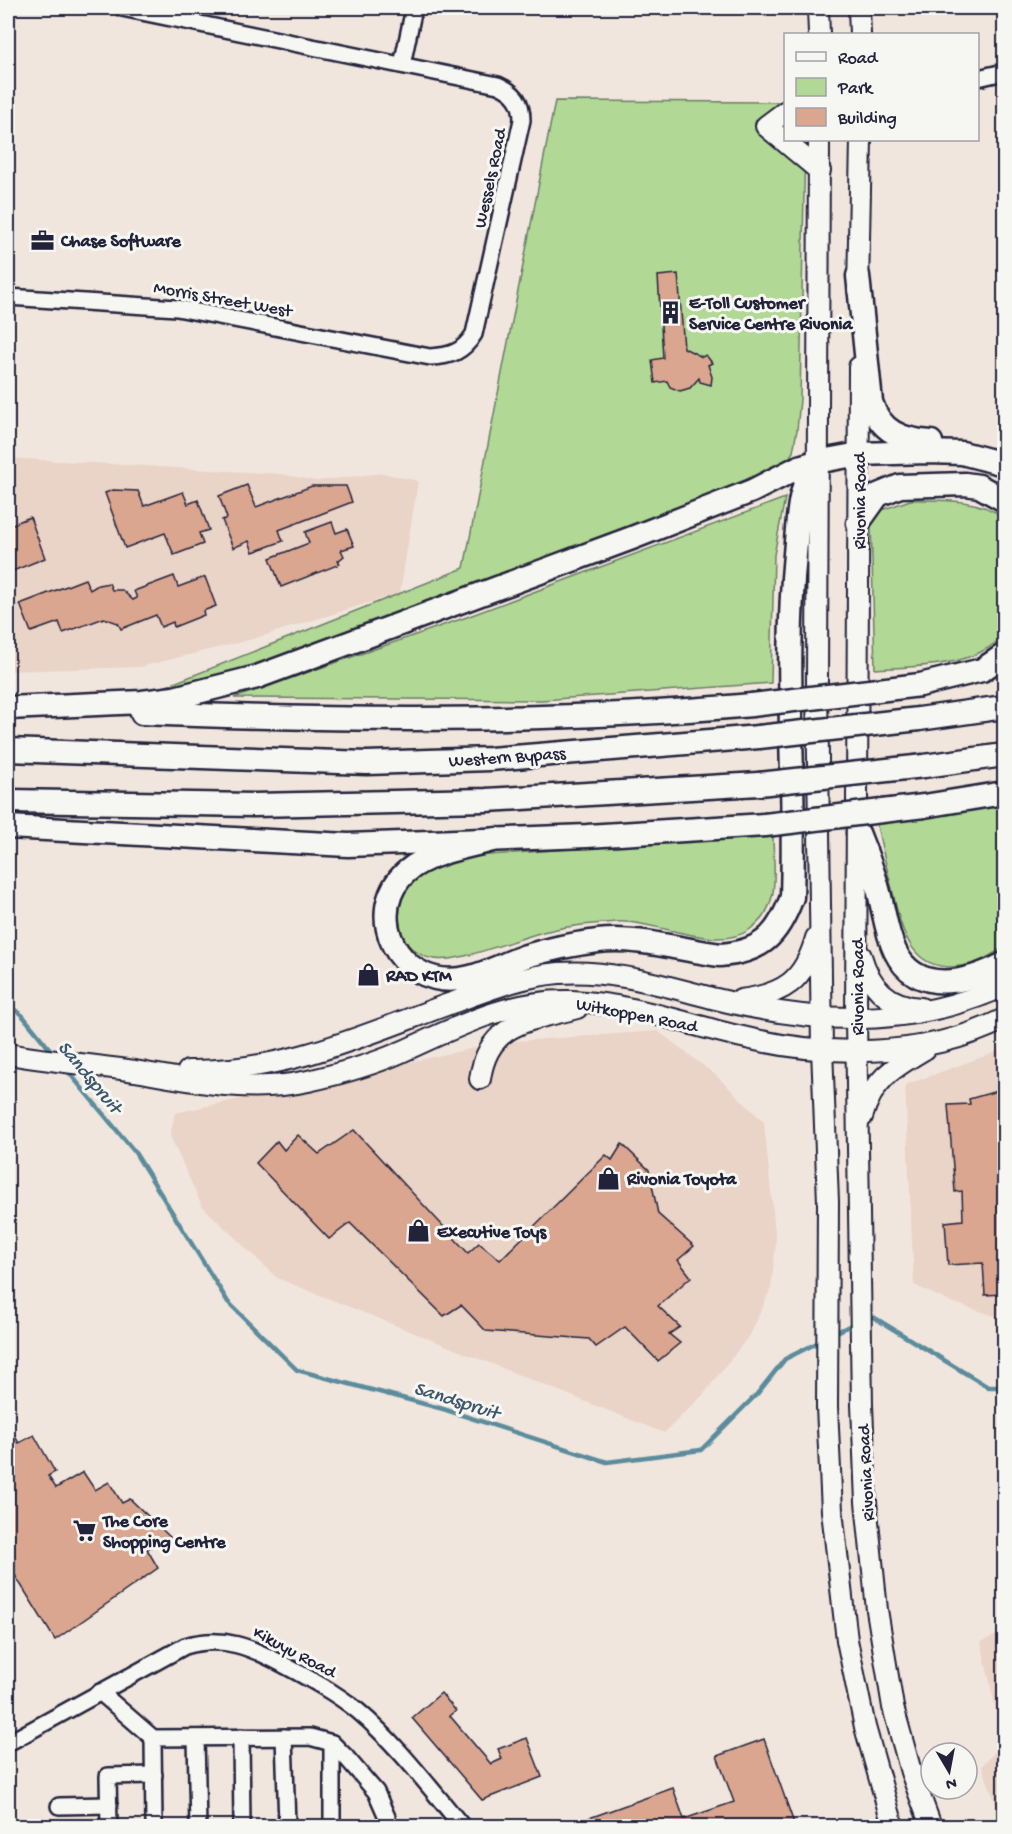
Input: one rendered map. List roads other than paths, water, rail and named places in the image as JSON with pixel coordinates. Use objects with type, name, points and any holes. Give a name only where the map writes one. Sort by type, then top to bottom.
[{"type":"highway","points":[[858,276],[871,402],[875,416],[883,426],[908,439],[963,442],[1005,454]]},
{"type":"highway","points":[[14,708],[163,699],[257,677],[632,538],[752,491],[799,467],[816,462],[859,454],[962,453],[1005,464]]},
{"type":"highway","points":[[496,839],[426,858],[400,878],[391,892],[386,908],[389,940],[397,955],[413,969],[435,978],[473,977],[526,957],[564,946],[601,940],[620,940],[720,955],[735,954],[748,952],[771,936],[781,923],[792,897],[789,642],[800,502],[808,474],[816,462]]},
{"type":"highway","points":[[858,523],[878,495],[900,486],[965,484],[979,486],[1005,500]]},
{"type":"highway","points":[[14,708],[330,718],[500,719],[649,714],[752,705],[920,685],[982,670],[1005,655]]},
{"type":"highway","name":"Western Bypass","points":[[8,750],[367,762],[490,759],[759,737],[920,719],[1005,706]]},
{"type":"highway","points":[[8,801],[255,806],[474,801],[759,784],[1005,756]]},
{"type":"highway","points":[[8,827],[348,845],[765,825],[924,806],[1005,793]]},
{"type":"highway","points":[[858,833],[878,887],[893,946],[909,969],[930,980],[955,982],[1005,964]]},
{"type":"main road","points":[[818,8],[819,33]]},
{"type":"main road","points":[[859,8],[860,33]]},
{"type":"main road","points":[[784,112],[766,126],[820,171]]},
{"type":"main road","name":"Rivonia Road","points":[[819,141],[816,462],[822,1049],[828,1202],[827,1407],[832,1511],[847,1640],[865,1727],[893,1827]]},
{"type":"main road","name":"Rivonia Road","points":[[863,145],[858,276],[856,1019],[862,1406],[869,1541],[883,1650],[893,1707],[931,1827]]},
{"type":"main road","points":[[728,1002],[764,996],[794,981],[809,960],[821,918]]},
{"type":"main road","points":[[857,944],[869,978],[881,994],[905,1006],[936,1009]]},
{"type":"main road","name":"Witkoppen Road","points":[[133,1071],[242,1070],[305,1057],[503,984],[543,975],[570,972],[616,976],[728,1002],[822,1018],[856,1019],[901,1016],[936,1009],[1005,986]]},
{"type":"main road","name":"Witkoppen Road","points":[[8,1054],[230,1087],[289,1085],[337,1074],[399,1053],[501,1009],[546,1001],[594,1003],[765,1042],[822,1049],[857,1050],[933,1044],[1005,1019]]},
{"type":"main road","points":[[480,1079],[489,1046],[505,1032],[528,1021],[594,1003]]},
{"type":"main road","points":[[859,1127],[869,1098],[880,1080],[933,1044]]},
{"type":"street","name":"Wessels Road","points":[[122,8],[498,85],[513,93],[522,109],[522,120],[474,334],[469,342],[456,353],[430,357]]},
{"type":"street","points":[[402,65],[414,8]]},
{"type":"street","points":[[979,78],[1005,72]]},
{"type":"street","name":"Morris Street West","points":[[8,297],[177,308],[430,357]]},
{"type":"street","name":"Kikuyu Road","points":[[8,1743],[185,1646],[210,1641],[246,1645],[308,1678],[357,1710],[389,1741],[462,1827]]},
{"type":"street","points":[[100,1692],[153,1738],[284,1737],[322,1739],[332,1743],[376,1792],[387,1817]]},
{"type":"street","points":[[241,1737],[242,1827]]},
{"type":"street","points":[[284,1737],[286,1824]]},
{"type":"street","points":[[153,1738],[154,1827]]},
{"type":"street","points":[[196,1738],[198,1827]]},
{"type":"street","points":[[332,1743],[332,1819]]},
{"type":"street","points":[[109,1827],[108,1776],[154,1775]]},
{"type":"street","points":[[59,1806],[109,1805]]},
{"type":"waterway","name":"Sandspruit","points":[[8,1005],[22,1015],[53,1053]]},
{"type":"waterway","name":"Sandspruit","points":[[66,1069],[134,1151],[228,1302],[297,1370],[443,1409],[607,1462],[701,1450],[757,1394],[785,1359],[821,1341]]},
{"type":"waterway","name":"Sandspruit","points":[[865,1317],[870,1315],[988,1387],[1004,1387]]},
{"type":"waterway","name":"Sandspruit","points":[[833,1334],[855,1323]]},
{"type":"place","name":"Chase Software","points":[[43,240]]},
{"type":"place","name":"E-Toll Customer Service Centre Rivonia","points":[[671,312]]},
{"type":"place","name":"RAD KTM","points":[[368,975]]},
{"type":"place","name":"Rivonia Toyota","points":[[609,1178]]},
{"type":"place","name":"Executive Toys","points":[[419,1231]]},
{"type":"place","name":"The Core Shopping Centre","points":[[85,1530]]}]
